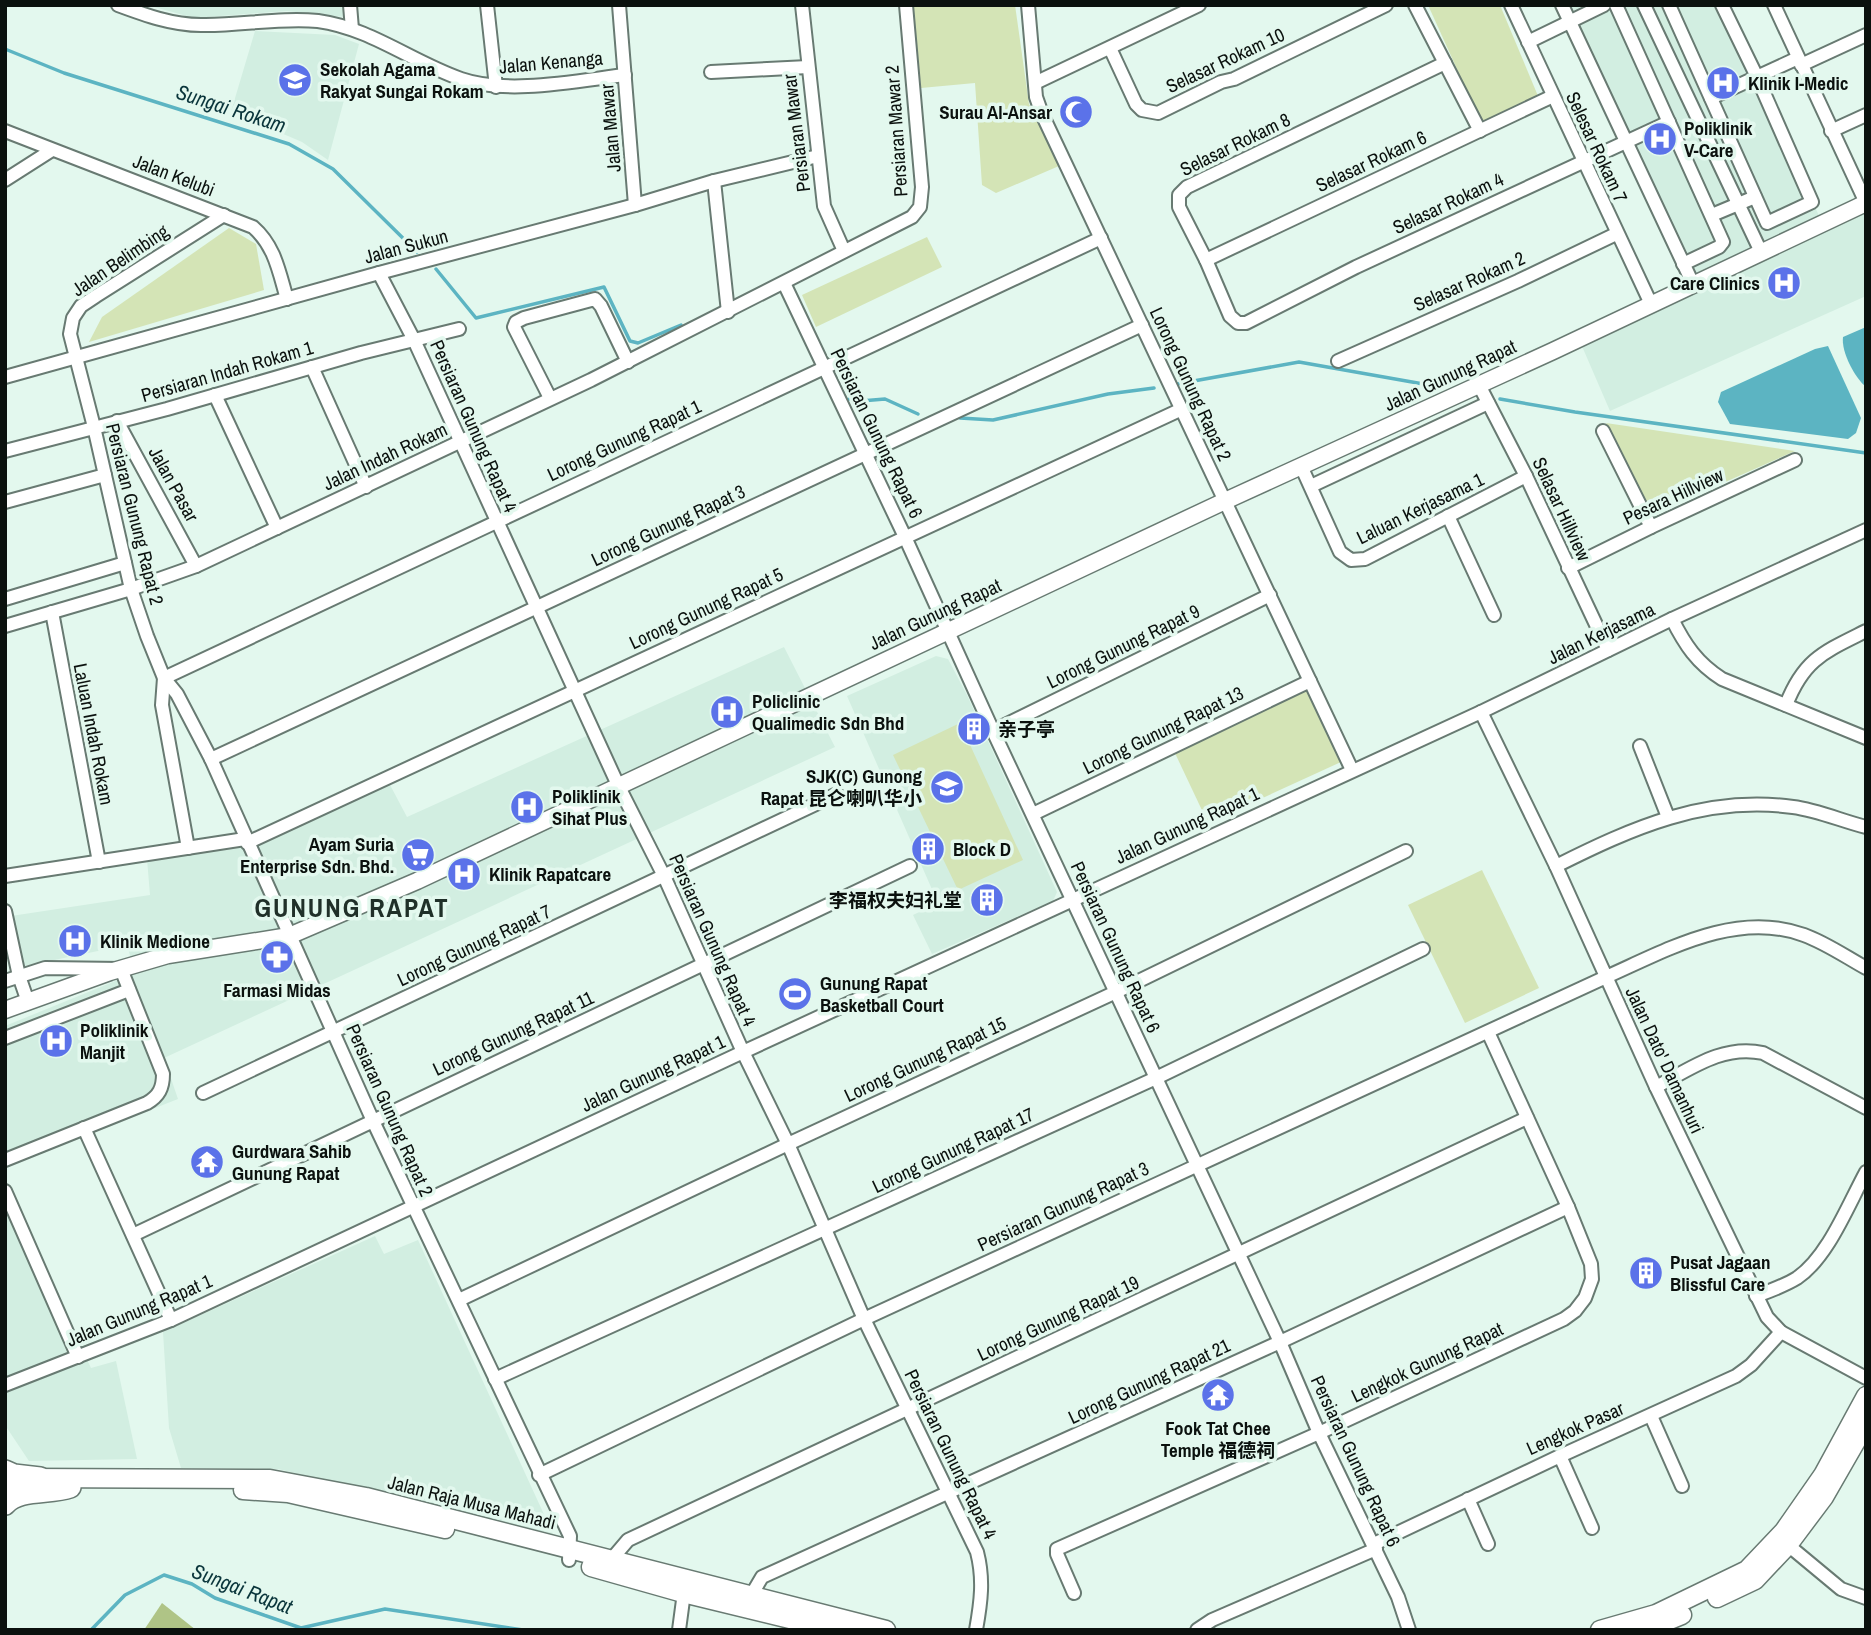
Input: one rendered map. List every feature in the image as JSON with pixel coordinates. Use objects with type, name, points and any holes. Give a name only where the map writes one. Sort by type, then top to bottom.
[{"type":"highway","points":[[5,1471],[14,1475],[40,1478]]},
{"type":"highway","points":[[5,1504],[18,1494],[53,1492],[70,1487]]},
{"type":"main road","points":[[1600,1630],[1656,1614],[1747,1570],[1784,1531],[1823,1475],[1866,1396]]},
{"type":"main road","points":[[1645,1630],[1755,1580],[1788,1545],[1824,1497],[1866,1424]]},
{"type":"main road","name":"Jalan Raja Musa Mahadi","points":[[5,1478],[289,1481],[357,1495],[835,1630]]},
{"type":"main road","name":"Jalan Raja Musa Mahadi","points":[[5,1486],[200,1488],[288,1493],[570,1555],[611,1560],[685,1586],[751,1594],[886,1630]]},
{"type":"street","name":"Jalan Kenanga","points":[[118,5],[157,19],[197,25],[318,21],[352,29],[461,79],[496,87],[563,83],[625,75]]},
{"type":"street","points":[[350,5],[352,29]]},
{"type":"street","points":[[487,5],[496,87]]},
{"type":"street","name":"Jalan Mawar","points":[[619,5],[635,205]]},
{"type":"street","name":"Persiaran Mawar","points":[[802,5],[824,206],[844,251]]},
{"type":"street","name":"Persiaran Mawar 2","points":[[844,251],[912,217],[920,207],[922,187],[906,5]]},
{"type":"street","name":"Lorong Gunung Rapat 2","points":[[1028,5],[1035,83],[1042,114],[1352,769]]},
{"type":"street","points":[[1035,83],[1199,5]]},
{"type":"street","name":"Selasar Rokam 10","points":[[1110,48],[1136,104],[1142,110],[1158,113],[1386,5]]},
{"type":"street","points":[[1415,5],[1480,131]]},
{"type":"street","name":"Selesar Rokam 7","points":[[1511,5],[1582,162],[1651,304]]},
{"type":"street","points":[[1562,5],[1693,285]]},
{"type":"street","points":[[1528,42],[1604,5]]},
{"type":"street","points":[[1616,5],[1723,242],[1719,247],[1683,264]]},
{"type":"street","points":[[1644,5],[1761,252]]},
{"type":"street","points":[[1669,5],[1767,223],[1812,202],[1722,5]]},
{"type":"street","points":[[1774,5],[1866,203]]},
{"type":"street","points":[[1711,98],[1757,77],[1866,35]]},
{"type":"street","name":"Selasar Rokam 8","points":[[1246,323],[1238,323],[1230,316],[1179,207],[1179,195],[1187,187],[1445,63]]},
{"type":"street","points":[[711,72],[808,67]]},
{"type":"street","name":"Selasar Rokam 6","points":[[1206,260],[1553,96]]},
{"type":"street","points":[[1832,131],[1866,115]]},
{"type":"street","name":"Selasar Rokam 4","points":[[1246,323],[1356,267],[1669,122]]},
{"type":"street","name":"Jalan Kelubi","points":[[5,131],[253,227],[271,247],[287,299]]},
{"type":"street","points":[[5,180],[52,150]]},
{"type":"street","name":"Jalan Sukun","points":[[5,377],[714,181],[818,156]]},
{"type":"street","points":[[714,181],[728,312]]},
{"type":"street","points":[[1712,215],[1755,197]]},
{"type":"street","name":"Jalan Gunung Rapat","points":[[5,1010],[121,968],[167,955],[289,936],[417,881],[1866,203]]},
{"type":"street","name":"Jalan Belimbing","points":[[75,357],[70,334],[73,318],[81,306],[224,215]]},
{"type":"street","name":"Selasar Rokam 2","points":[[1338,361],[1616,234]]},
{"type":"street","name":"Lorong Gunung Rapat 1","points":[[164,678],[1101,238]]},
{"type":"street","name":"Jalan Indah Rokam","points":[[5,626],[131,589],[196,566],[628,362],[844,251]]},
{"type":"street","name":"Persiaran Gunung Rapat 4","points":[[379,273],[414,340],[618,785],[664,876],[743,1052],[788,1144],[864,1319],[977,1552],[982,1570],[982,1596],[976,1630]]},
{"type":"street","name":"Persiaran Gunung Rapat 6","points":[[784,283],[1280,1342],[1319,1433],[1398,1597],[1409,1630]]},
{"type":"street","points":[[550,398],[514,327],[516,322],[592,299],[601,306],[628,362]]},
{"type":"street","name":"Lorong Gunung Rapat 3","points":[[211,759],[1142,325]]},
{"type":"street","name":"Persiaran Indah Rokam 1","points":[[5,451],[459,329]]},
{"type":"street","name":"Persiaran Gunung Rapat 2","points":[[75,357],[131,589],[146,636],[164,678],[177,694],[211,759],[373,1121],[570,1536],[570,1555]]},
{"type":"street","points":[[312,367],[366,486]]},
{"type":"street","name":"Selasar Hillview","points":[[1479,385],[1608,650]]},
{"type":"street","points":[[215,395],[277,528]]},
{"type":"street","points":[[1311,486],[1488,403]]},
{"type":"street","name":"Lorong Gunung Rapat 5","points":[[188,848],[246,841],[1182,409]]},
{"type":"street","name":"Jalan Pasar","points":[[117,421],[196,566]]},
{"type":"street","points":[[1603,431],[1651,527]]},
{"type":"street","name":"Pesara Hillview","points":[[1568,568],[1795,460]]},
{"type":"street","name":"Laluan Kerjasama 1","points":[[1301,466],[1340,552],[1351,560],[1365,559],[1526,477]]},
{"type":"street","points":[[5,502],[105,475]]},
{"type":"street","points":[[1448,516],[1494,615]]},
{"type":"street","name":"Jalan Kerjasama","points":[[1352,769],[1481,712],[1866,530]]},
{"type":"street","points":[[5,598],[125,563]]},
{"type":"street","name":"Lorong Gunung Rapat 9","points":[[993,732],[1269,595]]},
{"type":"street","name":"Laluan Indah Rokam","points":[[52,612],[99,862]]},
{"type":"street","points":[[1672,620],[1693,656],[1722,679],[1866,738]]},
{"type":"street","points":[[1786,705],[1796,682],[1812,661],[1866,631]]},
{"type":"street","name":"Persiaran Gunung Rapat 2","points":[[164,678],[162,705],[188,848]]},
{"type":"street","name":"Lorong Gunung Rapat 13","points":[[1032,814],[1310,681]]},
{"type":"street","name":"Jalan Dato' Damanhuri","points":[[1481,712],[1767,1317],[1781,1332],[1866,1378]]},
{"type":"street","points":[[1640,746],[1668,817]]},
{"type":"street","name":"Jalan Gunung Rapat 1","points":[[5,1385],[172,1320],[1352,769]]},
{"type":"street","name":"Lorong Gunung Rapat 7","points":[[203,1093],[837,794]]},
{"type":"street","points":[[1556,866],[1605,841],[1668,817],[1706,807],[1793,807],[1866,827]]},
{"type":"street","points":[[5,876],[188,848]]},
{"type":"street","name":"Lorong Gunung Rapat 15","points":[[459,1300],[1116,992],[1406,851]]},
{"type":"street","name":"Lorong Gunung Rapat 11","points":[[133,1235],[910,866]]},
{"type":"street","points":[[5,911],[19,976],[28,1002]]},
{"type":"street","name":"Persiaran Gunung Rapat 3","points":[[539,1475],[864,1319],[1606,976],[1694,939],[1736,928],[1758,926],[1804,935],[1866,968]]},
{"type":"street","name":"Lorong Gunung Rapat 17","points":[[495,1378],[1156,1078],[1423,949]]},
{"type":"street","points":[[5,981],[45,968],[121,968],[163,1074],[160,1091],[147,1103],[5,1160]]},
{"type":"street","points":[[5,1038],[129,990]]},
{"type":"street","name":"Lengkok Gunung Rapat","points":[[1074,1593],[1057,1549],[1319,1433],[1564,1319],[1575,1311],[1592,1279],[1591,1264],[1568,1207],[1488,1032]]},
{"type":"street","points":[[1656,1087],[1715,1056],[1747,1049],[1763,1053],[1866,1108]]},
{"type":"street","name":"Lorong Gunung Rapat 19","points":[[611,1560],[628,1540],[1527,1118]]},
{"type":"street","points":[[84,1128],[172,1320]]},
{"type":"street","points":[[1756,1296],[1784,1285],[1811,1266],[1824,1249],[1866,1172]]},
{"type":"street","points":[[5,1191],[78,1357]]},
{"type":"street","name":"Lorong Gunung Rapat 21","points":[[751,1594],[762,1577],[1280,1342],[1568,1207]]},
{"type":"street","name":"Lengkok Pasar","points":[[1197,1630],[1212,1620],[1375,1547],[1468,1499],[1736,1376],[1751,1365],[1781,1332]]},
{"type":"street","points":[[1651,1416],[1682,1486]]},
{"type":"street","points":[[1560,1456],[1592,1528]]},
{"type":"street","points":[[1468,1499],[1488,1544]]},
{"type":"street","points":[[1788,1545],[1841,1589],[1866,1598]]},
{"type":"street","points":[[679,1630],[685,1586]]},
{"type":"shaded area","points":[[147,5],[343,5],[344,17],[287,11],[194,18]]},
{"type":"shaded area","points":[[1562,5],[1720,5],[1822,222],[1866,203],[1866,296],[1610,411],[1578,337],[1694,284]]},
{"type":"shaded area","name":"Sekolah Agama Rakyat Sungai Rokam","points":[[255,31],[335,35],[359,44],[328,160],[302,142],[230,115]]},
{"type":"shaded area","points":[[784,647],[835,747],[164,1058],[178,1099],[5,1167],[5,1026],[135,973],[127,945],[25,966],[11,916],[150,895],[147,859],[242,842],[389,783],[407,817]]},
{"type":"shaded area","name":"SJK(C) Gunong Rapat 昆仑喇叭华小","points":[[936,656],[948,659],[967,695],[1057,892],[1053,901],[932,954],[913,915],[938,903],[847,696]]},
{"type":"shaded area","points":[[5,1187],[91,1368],[116,1361],[137,1459],[29,1461],[5,1425]]},
{"type":"shaded area","points":[[375,1236],[384,1254],[418,1240],[553,1534],[278,1469],[181,1468],[169,1428],[163,1332]]},
{"type":"green space","points":[[912,5],[1015,5],[1029,104],[1059,166],[996,193],[982,185],[975,83],[921,88]]},
{"type":"green space","points":[[1428,5],[1500,5],[1538,96],[1481,122]]},
{"type":"green space","points":[[229,228],[256,244],[264,290],[89,342],[102,317]]},
{"type":"green space","points":[[927,237],[942,267],[816,327],[802,295]]},
{"type":"green space","points":[[1606,423],[1795,451],[1653,514]]},
{"type":"green space","points":[[1307,690],[1341,762],[1208,823],[1174,751]]},
{"type":"green space","points":[[960,723],[1023,860],[958,890],[893,755]]},
{"type":"green space","points":[[1482,870],[1539,988],[1465,1023],[1408,905]]},
{"type":"green space","points":[[162,1603],[196,1630],[144,1630]]},
{"type":"water","points":[[1866,327],[1866,387],[1857,378],[1850,364],[1844,350],[1843,337]]},
{"type":"water","points":[[1828,346],[1861,418],[1856,433],[1848,439],[1730,424],[1718,402],[1721,392],[1815,349]]},
{"type":"waterway","name":"Sungai Rokam","points":[[5,49],[64,73],[289,144],[333,169],[417,252]]},
{"type":"waterway","points":[[436,269],[476,318],[604,287],[630,341],[638,343],[681,325]]},
{"type":"waterway","points":[[1177,384],[1299,362],[1429,385]]},
{"type":"waterway","points":[[960,418],[993,420],[1108,394],[1154,388]]},
{"type":"waterway","points":[[849,399],[885,399],[918,414]]},
{"type":"waterway","points":[[1500,399],[1866,453]]},
{"type":"waterway","name":"Sungai Rapat","points":[[91,1630],[125,1595],[164,1575],[192,1584],[215,1598],[301,1628],[385,1609],[523,1630]]},
{"type":"place","name":"Sekolah Agama Rakyat Sungai Rokam","points":[[295,80]]},
{"type":"place","name":"Klinik I-Medic","points":[[1723,83]]},
{"type":"place","name":"Surau Al-Ansar","points":[[1076,112]]},
{"type":"place","name":"Poliklinik V-Care","points":[[1660,139]]},
{"type":"place","name":"Care Clinics","points":[[1784,283]]},
{"type":"place","name":"Policlinic Qualimedic Sdn Bhd","points":[[727,712]]},
{"type":"place","name":"亲子亭","points":[[974,729]]},
{"type":"place","name":"SJK(C) Gunong Rapat 昆仑喇叭华小","points":[[947,787]]},
{"type":"place","name":"Poliklinik Sihat Plus","points":[[527,807]]},
{"type":"place","name":"Block D","points":[[928,849]]},
{"type":"place","name":"Ayam Suria Enterprise Sdn. Bhd.","points":[[418,855]]},
{"type":"place","name":"Klinik Rapatcare","points":[[464,874]]},
{"type":"place","name":"李福权夫妇礼堂","points":[[987,900]]},
{"type":"place","name":"Klinik Medione","points":[[75,941]]},
{"type":"place","name":"Farmasi Midas","points":[[277,957]]},
{"type":"place","name":"Gunung Rapat Basketball Court","points":[[795,994]]},
{"type":"place","name":"Poliklinik Manjit","points":[[56,1041]]},
{"type":"place","name":"Gurdwara Sahib Gunung Rapat","points":[[207,1162]]},
{"type":"place","name":"Pusat Jagaan Blissful Care","points":[[1646,1273]]},
{"type":"place","name":"Fook Tat Chee Temple 福德祠","points":[[1218,1395]]},
{"type":"district","name":"GUNUNG RAPAT","points":[[352,908]]}]
